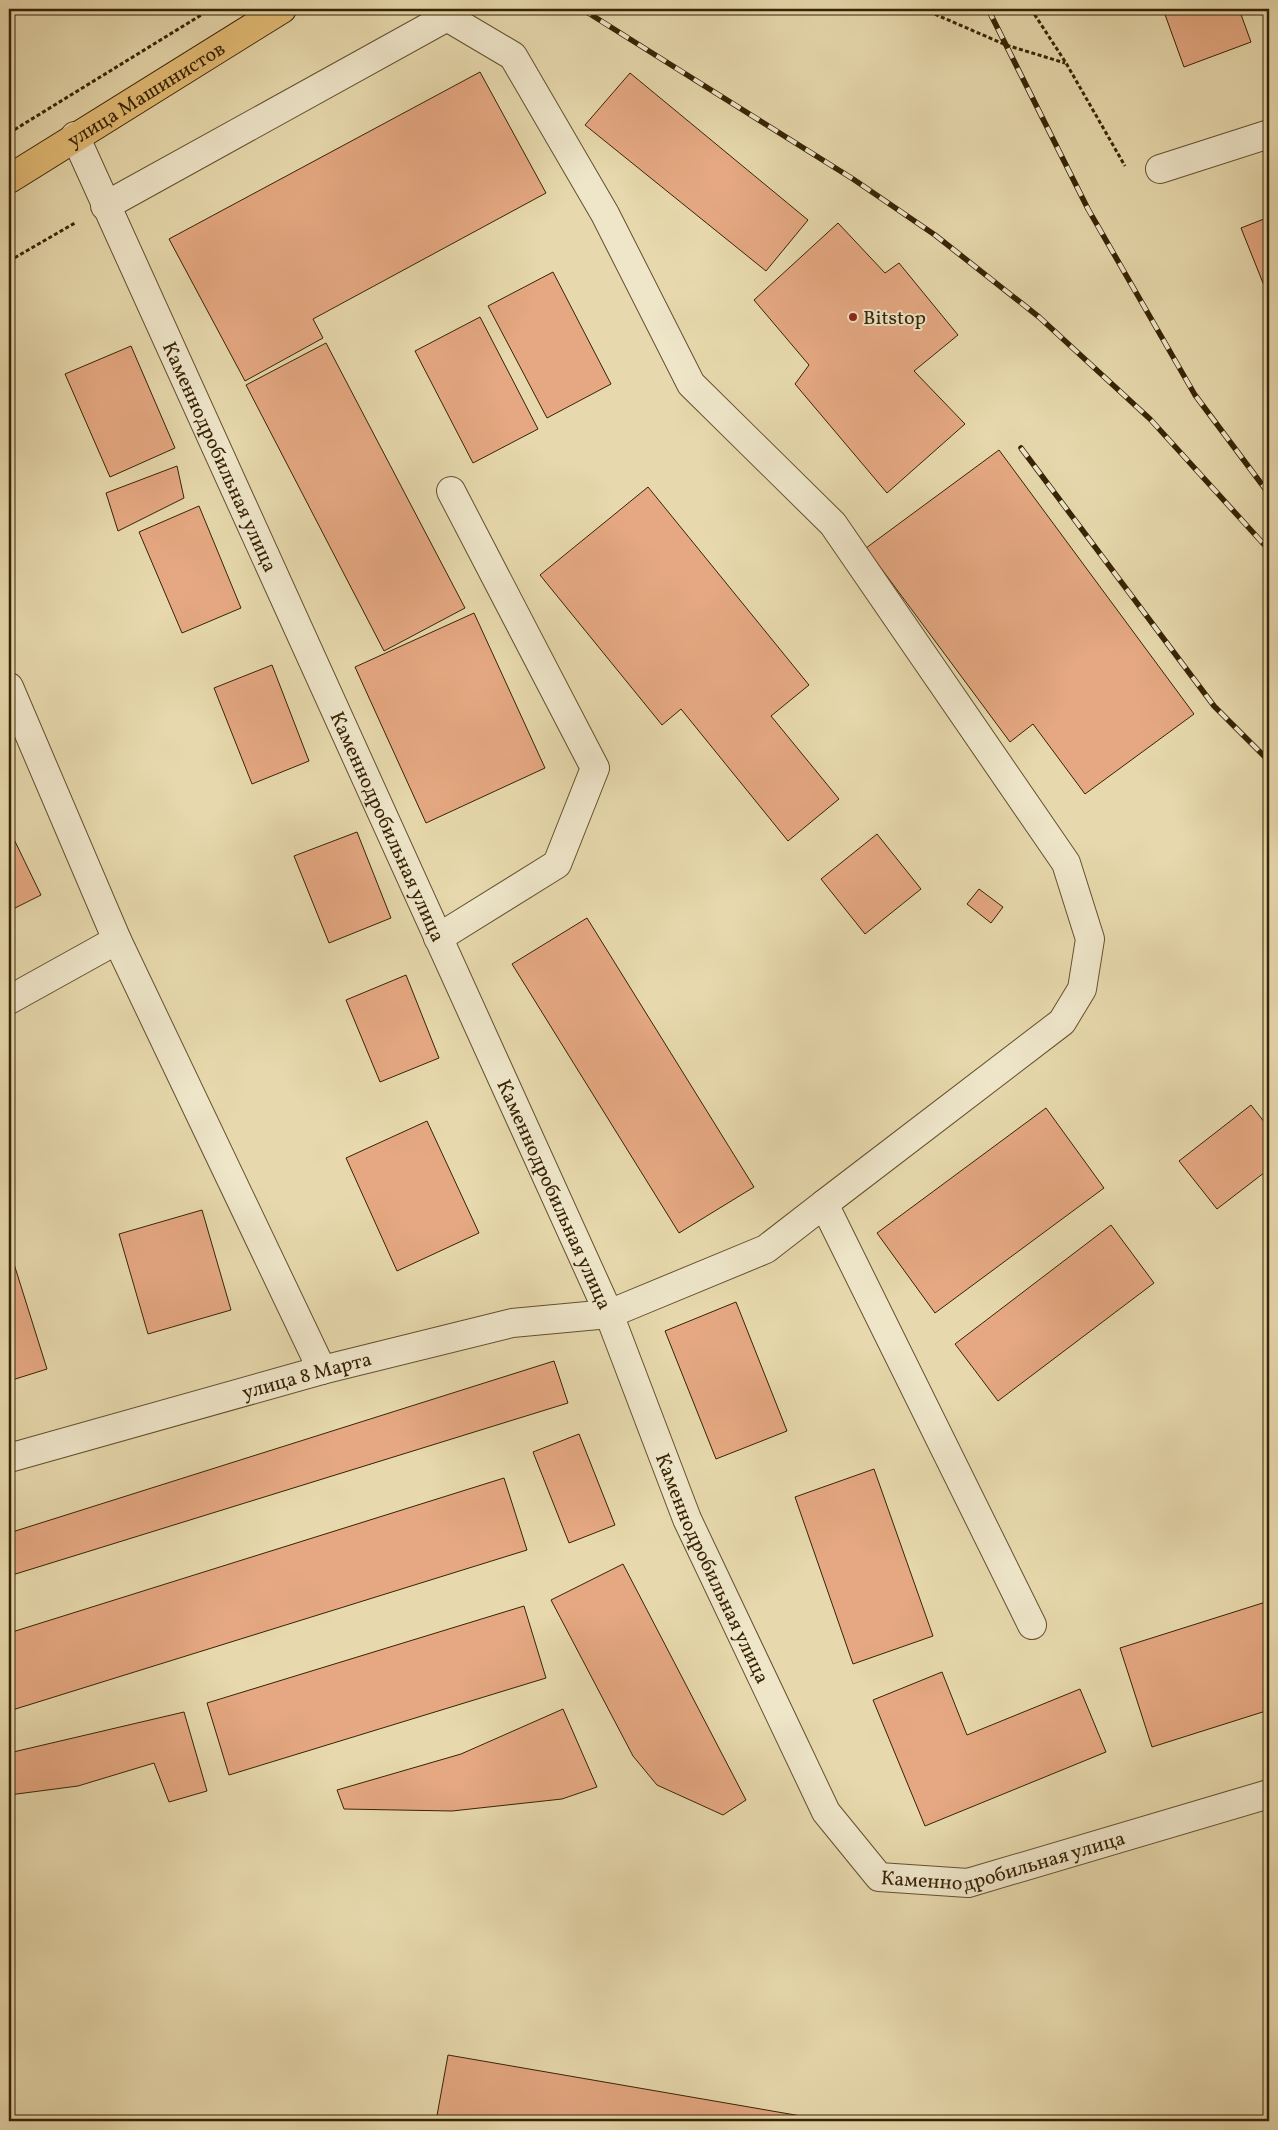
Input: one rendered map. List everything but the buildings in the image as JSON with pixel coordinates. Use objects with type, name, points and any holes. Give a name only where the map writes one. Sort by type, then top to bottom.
[{"type":"main road","name":"улица Машинистов","points":[[9,179],[75,136],[282,9]]},
{"type":"street","points":[[105,206],[445,13]]},
{"type":"street","name":"улица 8 Марта","points":[[9,1458],[322,1370],[512,1324],[609,1314],[766,1249],[1062,1022],[1082,989],[1090,938],[1066,863],[833,524],[691,384],[605,214],[513,56],[445,13]]},
{"type":"street","points":[[1160,169],[1269,134]]},
{"type":"street","name":"Каменнодробильная улица","points":[[75,136],[105,206],[609,1314],[687,1519],[826,1812],[879,1877],[968,1882],[1269,1794]]},
{"type":"street","points":[[438,938],[557,864],[596,768],[451,491]]},
{"type":"street","points":[[9,687],[116,940],[322,1370]]},
{"type":"street","points":[[9,1000],[116,940]]},
{"type":"street","points":[[824,1204],[1032,1625]]},
{"type":"path","points":[[9,133],[211,9]]},
{"type":"path","points":[[923,9],[1006,45],[1066,64]]},
{"type":"path","points":[[1031,9],[1066,64],[1128,172],[1160,169]]},
{"type":"path","points":[[9,262],[105,206]]},
{"type":"railway","points":[[582,9],[853,179],[935,235],[1039,317],[1150,419],[1269,550]]},
{"type":"railway","points":[[988,9],[1088,209],[1195,395],[1269,494]]},
{"type":"railway","points":[[1021,448],[1214,706],[1269,761]]},
{"type":"place","name":"Bitstop","points":[[853,317]]}]
